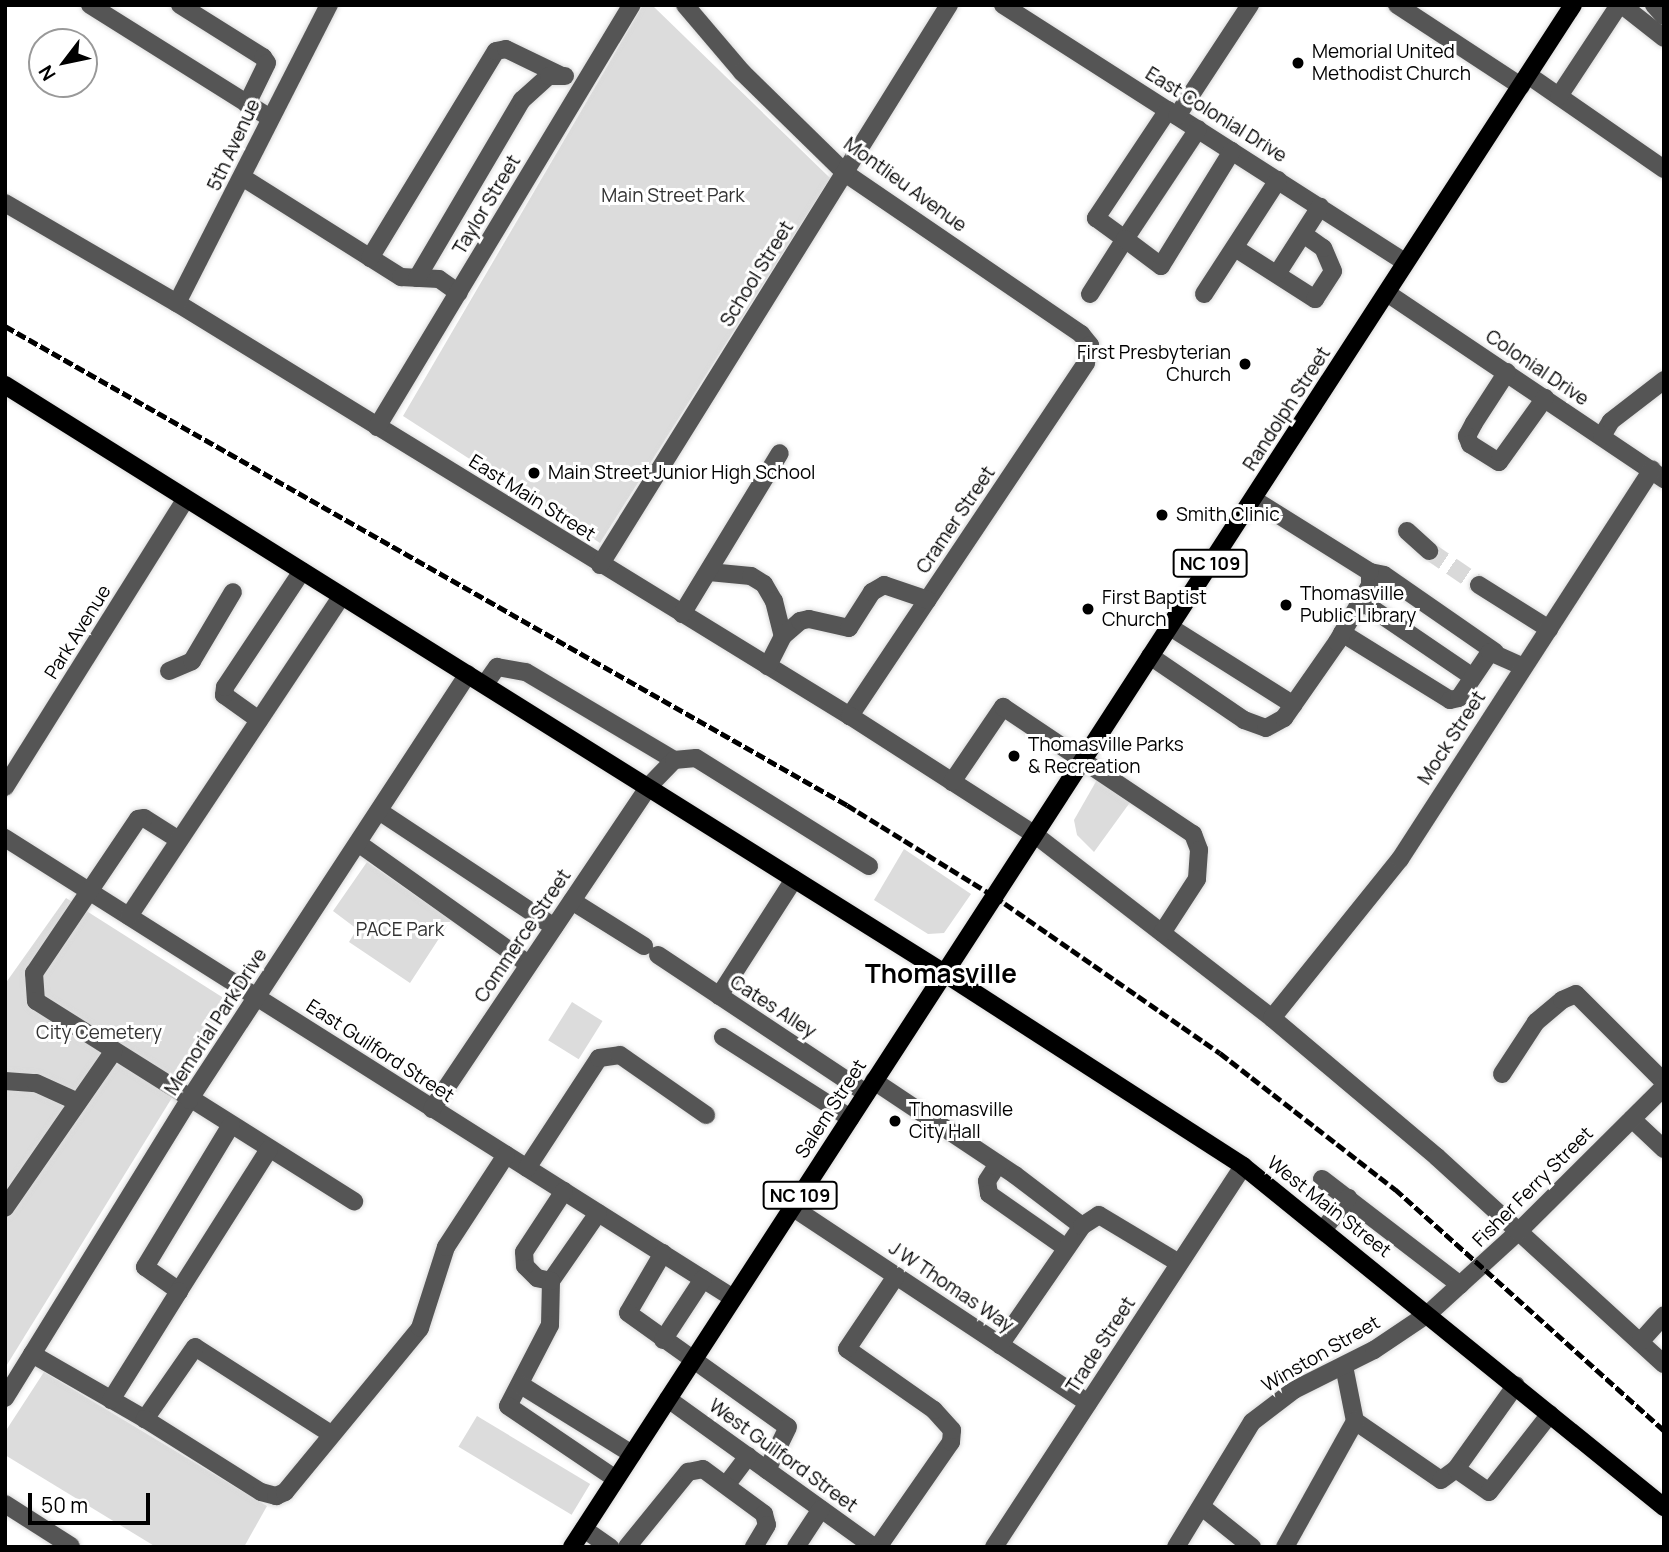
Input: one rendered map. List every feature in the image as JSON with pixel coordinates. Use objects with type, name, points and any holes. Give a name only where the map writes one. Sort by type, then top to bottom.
[{"type":"main road","name":"Randolph Street","points":[[1034,834],[1573,5]]},
{"type":"main road","points":[[5,385],[944,973]]},
{"type":"main road","name":"Salem Street","points":[[572,1547],[1034,834]]},
{"type":"main road","name":"West Main Street","points":[[944,973],[1243,1166],[1429,1313],[1664,1507]]},
{"type":"street","points":[[90,5],[270,118]]},
{"type":"street","points":[[180,5],[263,57],[267,63],[247,104]]},
{"type":"street","name":"5th Avenue","points":[[177,303],[329,5]]},
{"type":"street","name":"Taylor Street","points":[[377,427],[632,5]]},
{"type":"street","name":"Montlieu Avenue","points":[[685,5],[742,72],[845,173],[1082,334],[1090,345]]},
{"type":"street","name":"School Street","points":[[600,565],[949,5]]},
{"type":"street","name":"East Colonial Drive","points":[[1003,5],[1405,262]]},
{"type":"street","points":[[1232,151],[1161,266],[1096,218],[1250,5]]},
{"type":"street","points":[[1397,5],[1524,81],[1559,96],[1664,169]]},
{"type":"street","points":[[1559,96],[1620,5],[1664,38]]},
{"type":"street","points":[[1654,5],[1664,16]]},
{"type":"street","points":[[370,258],[496,51],[506,49],[583,87]]},
{"type":"street","points":[[417,278],[522,100],[549,76],[560,75]]},
{"type":"street","points":[[1090,294],[1198,129]]},
{"type":"street","points":[[242,177],[401,277],[439,279],[459,293]]},
{"type":"street","points":[[1204,294],[1278,180]]},
{"type":"street","name":"East Main Street","points":[[5,203],[177,303],[850,716],[1034,834]]},
{"type":"street","points":[[1277,275],[1320,207]]},
{"type":"street","points":[[1234,248],[1315,299],[1334,271],[1323,248],[1303,234]]},
{"type":"street","name":"Colonial Drive","points":[[1387,293],[1658,474]]},
{"type":"street","name":"Cramer Street","points":[[850,716],[1086,363],[1090,345]]},
{"type":"street","points":[[1507,372],[1467,436],[1470,444],[1499,462],[1545,398]]},
{"type":"street","points":[[1602,436],[1617,416],[1664,380]]},
{"type":"street","points":[[682,614],[780,453]]},
{"type":"street","name":"Mock Street","points":[[1272,1018],[1400,859],[1523,667],[1658,474]]},
{"type":"street","name":"Park Avenue","points":[[5,787],[186,499]]},
{"type":"street","points":[[1253,499],[1370,572],[1384,575],[1495,652],[1523,667]]},
{"type":"street","points":[[1407,531],[1429,551]]},
{"type":"street","points":[[259,720],[223,695],[225,687],[302,571]]},
{"type":"street","points":[[709,572],[751,576],[764,584],[774,601],[783,636]]},
{"type":"street","points":[[1150,656],[1256,725],[1274,725],[1294,705],[1342,633],[1373,579],[1370,572]]},
{"type":"street","points":[[768,666],[783,636],[800,621],[810,619],[849,628],[873,592],[884,585],[928,600]]},
{"type":"street","points":[[1479,585],[1549,629]]},
{"type":"street","points":[[169,671],[192,661],[233,592]]},
{"type":"street","points":[[128,916],[342,596]]},
{"type":"street","points":[[1361,601],[1473,677]]},
{"type":"street","points":[[1170,626],[1294,705]]},
{"type":"street","points":[[1342,633],[1450,700],[1459,698],[1486,655],[1495,652]]},
{"type":"street","points":[[485,684],[497,667],[526,672],[674,760],[696,758],[869,866]]},
{"type":"street","name":"Memorial Park Drive","points":[[5,1398],[189,1100],[468,674]]},
{"type":"street","points":[[952,782],[999,707],[1083,760],[1196,839],[1197,879],[1162,933]]},
{"type":"street","name":"Commerce Street","points":[[432,1109],[648,787],[674,760]]},
{"type":"street","points":[[379,811],[554,927]]},
{"type":"street","points":[[179,840],[144,818],[138,819],[34,972],[32,988],[45,1011],[354,1200]]},
{"type":"street","points":[[1034,834],[1272,1018],[1437,1157],[1664,1364]]},
{"type":"street","name":"East Guilford Street","points":[[5,838],[733,1298]]},
{"type":"street","points":[[358,843],[528,964]]},
{"type":"street","points":[[719,996],[794,879]]},
{"type":"street","name":"Cates Alley","points":[[572,901],[719,996],[998,1164],[1082,1226]]},
{"type":"street","points":[[1502,1074],[1536,1022],[1562,1000],[1576,994],[1664,1084]]},
{"type":"street","points":[[723,1037],[850,1118]]},
{"type":"street","points":[[5,1208],[113,1052]]},
{"type":"street","points":[[527,1168],[599,1058],[620,1055],[706,1115]]},
{"type":"street","points":[[5,1080],[36,1083],[78,1102]]},
{"type":"street","name":"Fisher Ferry Street","points":[[1429,1313],[1518,1232],[1664,1084]]},
{"type":"street","points":[[1632,1119],[1664,1149]]},
{"type":"street","points":[[180,1291],[145,1267],[231,1125]]},
{"type":"street","points":[[111,1400],[269,1149]]},
{"type":"street","points":[[33,1354],[145,1419],[261,1492],[276,1496],[285,1492],[331,1434],[344,1424],[420,1328],[446,1247],[506,1155]]},
{"type":"street","points":[[998,1164],[987,1181],[989,1194],[1066,1248]]},
{"type":"street","name":"Trade Street","points":[[994,1547],[1243,1166]]},
{"type":"street","points":[[1322,1179],[1460,1285]]},
{"type":"street","points":[[551,1281],[537,1278],[525,1266],[524,1252],[564,1191]]},
{"type":"street","points":[[1323,1230],[1348,1198]]},
{"type":"street","name":"J W Thomas Way","points":[[792,1207],[1088,1403]]},
{"type":"street","points":[[598,1213],[551,1281],[550,1325],[526,1365],[521,1385],[508,1406],[616,1479]]},
{"type":"street","points":[[1000,1345],[1082,1226],[1099,1215],[1180,1263]]},
{"type":"street","points":[[663,1253],[628,1313],[788,1427],[766,1470]]},
{"type":"street","points":[[876,1547],[951,1442],[952,1430],[933,1410],[847,1349],[897,1276]]},
{"type":"street","points":[[663,1340],[703,1279]]},
{"type":"street","name":"Winston Street","points":[[1176,1547],[1252,1422],[1294,1390],[1343,1366],[1429,1313]]},
{"type":"street","points":[[1640,1342],[1664,1315]]},
{"type":"street","points":[[145,1419],[195,1347],[331,1434]]},
{"type":"street","points":[[1343,1366],[1355,1421],[1441,1480],[1456,1469],[1516,1385]]},
{"type":"street","points":[[521,1385],[632,1454]]},
{"type":"street","name":"West Guilford Street","points":[[668,1399],[876,1547]]},
{"type":"street","points":[[1456,1469],[1489,1492],[1550,1413]]},
{"type":"street","points":[[1285,1547],[1312,1504],[1336,1449],[1355,1421]]},
{"type":"street","points":[[727,1484],[748,1456]]},
{"type":"street","points":[[627,1547],[688,1472],[703,1469],[727,1484],[764,1514],[766,1525],[754,1547]]},
{"type":"street","points":[[5,1504],[71,1546]]},
{"type":"street","points":[[1202,1507],[1252,1547]]},
{"type":"street","points":[[796,1547],[821,1508]]},
{"type":"street","points":[[584,1529],[610,1547]]},
{"type":"green space","name":"Main Street Park","points":[[643,5],[652,5],[830,178],[600,543],[403,416]]},
{"type":"green space","points":[[1098,778],[1131,801],[1094,852],[1077,835],[1074,820]]},
{"type":"green space","points":[[904,849],[971,894],[944,933],[928,934],[874,900]]},
{"type":"green space","name":"PACE Park","points":[[367,862],[451,920],[410,983],[349,942],[357,929],[333,911]]},
{"type":"green space","name":"City Cemetery","points":[[66,898],[222,997],[225,1012],[5,1368],[5,984]]},
{"type":"green space","points":[[572,1002],[603,1021],[579,1059],[548,1040]]},
{"type":"green space","points":[[44,1372],[267,1506],[244,1547],[156,1547],[5,1455],[5,1432]]},
{"type":"green space","points":[[477,1416],[590,1484],[572,1515],[458,1447]]},
{"type":"tunnel","points":[[1429,551],[1479,585]]},
{"type":"railway","points":[[5,326],[847,805],[994,896],[1220,1053],[1395,1189],[1664,1430]]},
{"type":"place","name":"Memorial United Methodist Church","points":[[1298,63]]},
{"type":"place","name":"First Presbyterian Church","points":[[1245,364]]},
{"type":"place","name":"Main Street Junior High School","points":[[534,473]]},
{"type":"place","name":"Smith Clinic","points":[[1162,515]]},
{"type":"place","name":"Thomasville Public Library","points":[[1286,605]]},
{"type":"place","name":"First Baptist Church","points":[[1088,609]]},
{"type":"place","name":"Thomasville Parks & Recreation","points":[[1014,756]]},
{"type":"place","name":"Thomasville City Hall","points":[[895,1121]]},
{"type":"district","name":"Thomasville","points":[[941,974]]}]
